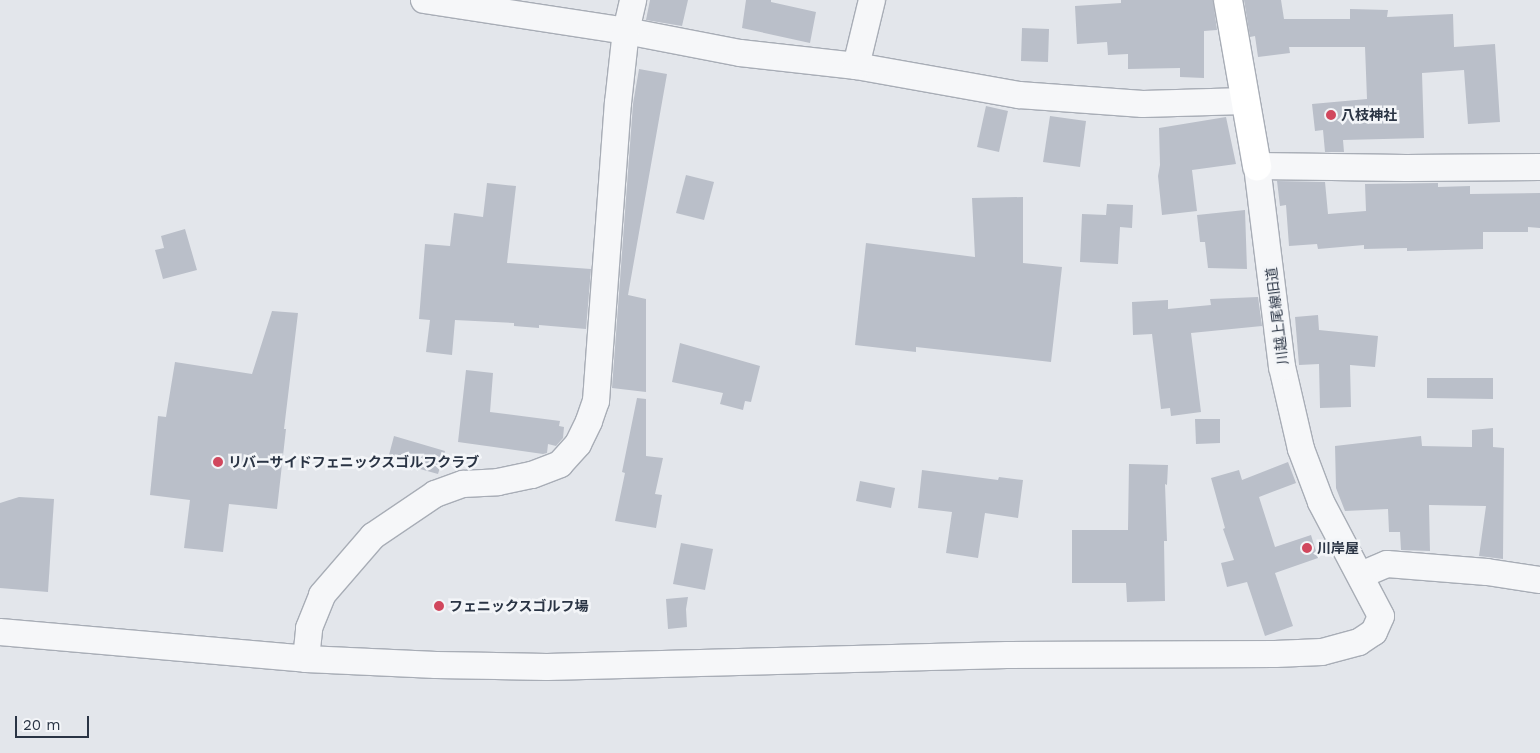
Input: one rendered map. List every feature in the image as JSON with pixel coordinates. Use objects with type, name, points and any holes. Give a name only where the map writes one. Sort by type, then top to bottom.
[{"type":"street","points":[[431,0],[626,31],[740,52],[856,66],[1019,95],[1143,104],[1245,101]]},
{"type":"street","points":[[0,632],[306,658],[309,628],[322,595],[373,536],[435,494],[463,484],[498,482],[532,475],[560,464],[582,436],[596,401],[616,128],[626,31],[633,0]]},
{"type":"street","points":[[856,66],[872,0]]},
{"type":"street","name":"川越上尾線旧道","points":[[306,658],[436,665],[548,667],[998,655],[1275,654],[1322,652],[1359,642],[1374,632],[1382,616],[1321,502],[1301,450],[1282,367],[1258,166],[1228,0]]},
{"type":"street","points":[[1258,166],[1540,167]]},
{"type":"street","points":[[1361,575],[1386,564],[1487,572],[1540,580]]},
{"type":"building","points":[[650,0],[688,0],[682,26],[646,20]]},
{"type":"building","points":[[746,0],[771,0],[771,2],[816,12],[810,43],[742,28]]},
{"type":"building","points":[[1121,0],[1213,0],[1217,30],[1204,31],[1204,78],[1180,77],[1180,68],[1128,69],[1128,54],[1108,55],[1107,42],[1077,44],[1075,6],[1121,3]]},
{"type":"building","points":[[1244,0],[1281,0],[1284,19],[1350,19],[1350,9],[1388,10],[1387,17],[1453,14],[1454,47],[1495,44],[1500,122],[1468,124],[1464,70],[1422,73],[1424,138],[1343,140],[1344,152],[1325,152],[1323,130],[1315,131],[1312,104],[1367,99],[1365,47],[1289,47],[1290,53],[1258,57],[1255,36],[1250,37]]},
{"type":"building","points":[[1022,28],[1049,29],[1048,62],[1021,61]]},
{"type":"building","points":[[639,69],[667,74],[628,295],[646,299],[646,392],[612,388],[633,104]]},
{"type":"building","points":[[986,106],[1008,111],[999,152],[977,147]]},
{"type":"building","points":[[1050,116],[1086,121],[1080,167],[1043,162]]},
{"type":"building","points":[[1226,117],[1236,164],[1192,170],[1197,211],[1162,215],[1158,176],[1160,165],[1159,128]]},
{"type":"building","points":[[686,175],[714,182],[704,220],[676,213]]},
{"type":"building","points":[[1277,181],[1325,182],[1328,214],[1366,211],[1365,184],[1438,183],[1438,187],[1470,186],[1470,194],[1540,193],[1540,228],[1528,227],[1528,232],[1483,232],[1483,249],[1407,251],[1407,248],[1364,249],[1364,245],[1318,249],[1317,244],[1289,246],[1286,205],[1280,206]]},
{"type":"building","points":[[487,183],[516,186],[507,263],[591,269],[586,329],[539,325],[539,328],[514,326],[514,323],[455,320],[452,355],[426,352],[430,320],[419,319],[425,244],[450,246],[454,213],[483,217]]},
{"type":"building","points":[[1023,197],[1023,263],[1062,267],[1051,362],[916,347],[916,352],[855,345],[866,243],[975,257],[972,198]]},
{"type":"building","points":[[1107,204],[1133,205],[1132,228],[1120,227],[1118,264],[1080,262],[1082,214],[1106,215]]},
{"type":"building","points":[[1245,210],[1247,269],[1208,268],[1205,242],[1200,242],[1197,215]]},
{"type":"building","points":[[185,229],[197,270],[163,279],[155,250],[164,248],[161,236]]},
{"type":"building","points":[[1258,297],[1262,326],[1191,333],[1201,412],[1171,416],[1170,408],[1161,409],[1152,334],[1133,335],[1132,302],[1168,300],[1168,309],[1211,305],[1210,299]]},
{"type":"building","points":[[272,311],[298,313],[284,429],[286,429],[277,509],[229,504],[223,552],[184,548],[190,500],[150,495],[158,416],[166,417],[175,362],[252,374]]},
{"type":"building","points":[[1318,315],[1319,330],[1378,336],[1375,367],[1350,365],[1351,407],[1320,408],[1319,364],[1299,365],[1295,317]]},
{"type":"building","points":[[680,343],[760,366],[751,402],[745,401],[743,410],[720,404],[723,393],[672,382]]},
{"type":"building","points":[[466,370],[493,373],[490,412],[560,421],[559,426],[564,427],[563,438],[556,446],[548,444],[547,453],[543,454],[458,442]]},
{"type":"building","points":[[1427,378],[1493,378],[1493,399],[1427,398]]},
{"type":"building","points":[[637,398],[646,399],[646,456],[663,458],[655,494],[662,495],[656,528],[615,521],[625,473],[622,472]]},
{"type":"building","points":[[1195,419],[1220,419],[1220,443],[1196,444]]},
{"type":"building","points":[[1493,428],[1493,447],[1504,448],[1503,559],[1479,556],[1486,506],[1429,505],[1430,551],[1401,550],[1400,532],[1389,532],[1388,509],[1345,511],[1336,488],[1335,446],[1421,436],[1422,446],[1472,447],[1472,430]]},
{"type":"building","points":[[394,436],[445,451],[438,474],[402,464],[403,459],[389,455]]},
{"type":"building","points":[[1288,462],[1296,483],[1259,497],[1275,547],[1311,535],[1318,558],[1275,573],[1293,626],[1265,636],[1247,582],[1227,587],[1221,563],[1234,560],[1223,529],[1225,528],[1211,478],[1239,470],[1242,480]]},
{"type":"building","points":[[1129,464],[1168,465],[1167,485],[1165,484],[1167,541],[1164,541],[1165,601],[1127,602],[1126,583],[1072,583],[1072,530],[1128,530]]},
{"type":"building","points":[[922,470],[998,480],[999,477],[1023,480],[1018,518],[985,513],[978,558],[946,553],[952,512],[918,508]]},
{"type":"building","points":[[860,481],[895,488],[891,508],[856,501]]},
{"type":"building","points":[[19,497],[54,499],[48,592],[0,588],[0,503]]},
{"type":"building","points":[[681,543],[713,549],[705,590],[673,584]]},
{"type":"building","points":[[688,597],[686,609],[687,627],[668,629],[666,599]]},
{"type":"place","name":"八枝神社","points":[[1331,115]]},
{"type":"place","name":"リバーサイドフェニックスゴルフクラブ","points":[[218,462]]},
{"type":"place","name":"川岸屋","points":[[1307,548]]},
{"type":"place","name":"フェニックスゴルフ場","points":[[439,606]]}]
